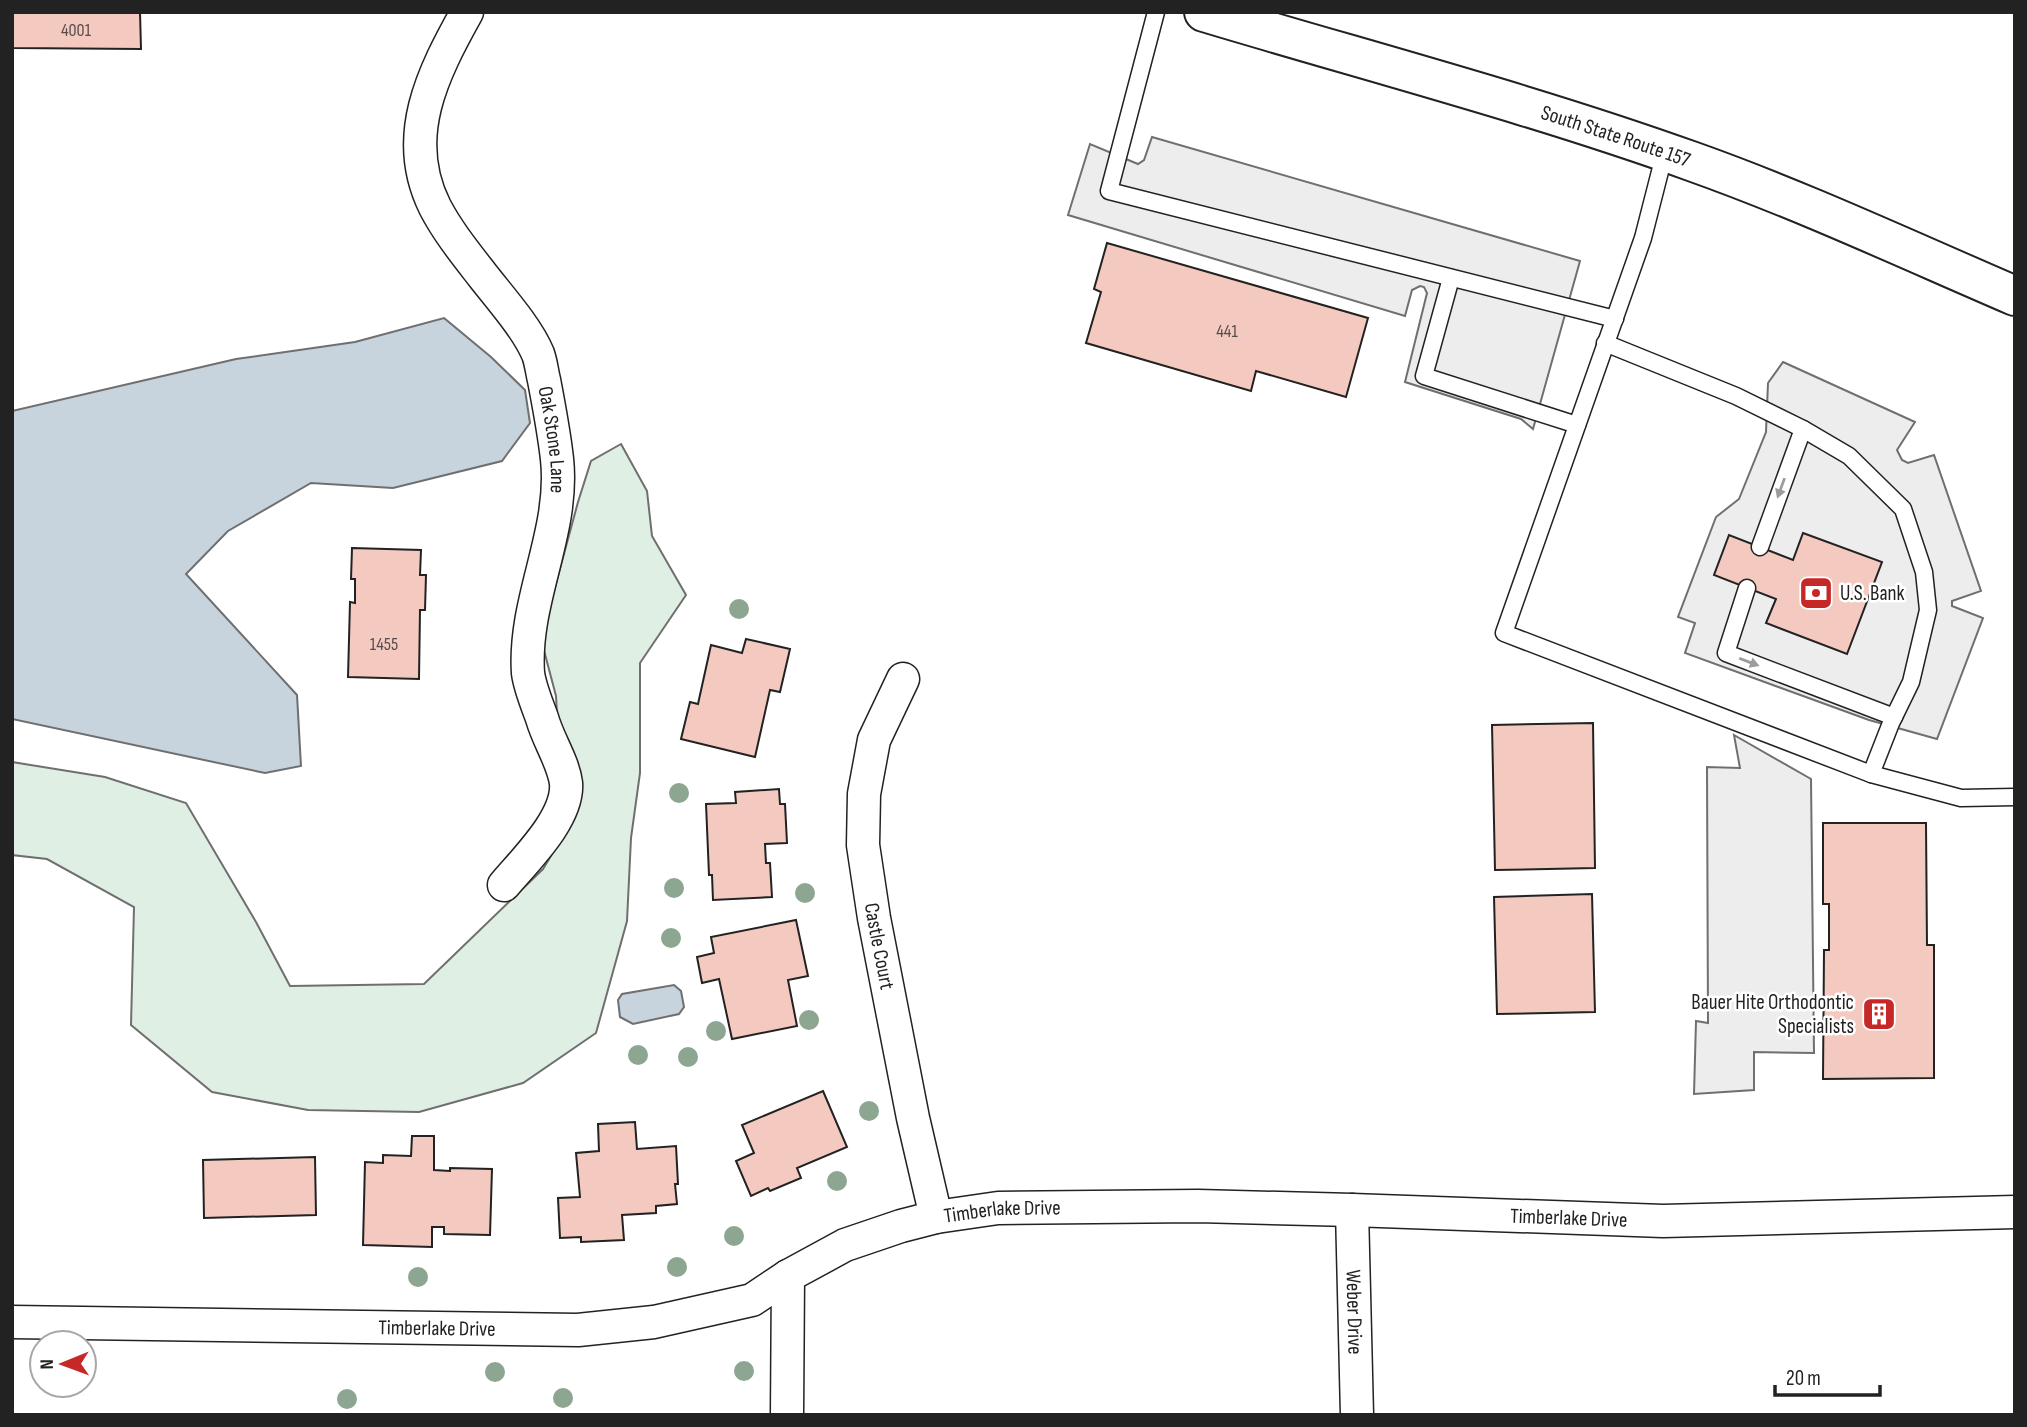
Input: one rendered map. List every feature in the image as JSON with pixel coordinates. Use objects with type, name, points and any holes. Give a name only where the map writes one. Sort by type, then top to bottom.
[{"type":"main road","name":"South State Route 157","points":[[1204,12],[1586,125],[1665,152],[1794,202],[2015,296]]},
{"type":"street","name":"Oak Stone Lane","points":[[467,12],[433,80],[423,110],[419,137],[423,172],[434,205],[452,235],[516,318],[538,355],[557,461],[558,498],[544,571],[529,629],[528,675],[566,785],[561,811],[547,834],[503,885]]},
{"type":"street","name":"Castle Court","points":[[903,679],[874,740],[864,794],[863,845],[873,918],[936,1217]]},
{"type":"street","name":"Timberlake Drive","points":[[12,1322],[578,1329],[654,1322],[752,1300],[788,1276],[845,1245],[901,1226],[936,1217],[998,1209],[1198,1206],[1662,1221],[2015,1212]]},
{"type":"street","name":"Weber Drive","points":[[1352,1210],[1357,1415]]},
{"type":"street","points":[[788,1276],[788,1415]]},
{"type":"lane","points":[[1156,12],[1110,191],[1615,319]]},
{"type":"lane","points":[[1665,152],[1643,238],[1504,633],[1871,774],[1961,798],[2015,797]]},
{"type":"lane","points":[[1451,278],[1424,376],[1577,425]]},
{"type":"lane","points":[[1605,342],[1736,396],[1803,429],[1849,456],[1903,509],[1924,572],[1928,610],[1911,682],[1871,774]]},
{"type":"lane","points":[[1760,547],[1803,429]]},
{"type":"lane","points":[[1747,588],[1726,653],[1894,718]]},
{"type":"green space","points":[[621,444],[647,491],[652,536],[686,595],[640,663],[640,773],[631,838],[627,921],[596,1033],[523,1083],[419,1112],[308,1110],[212,1092],[131,1025],[134,907],[47,859],[12,855],[12,762],[105,777],[186,803],[290,986],[424,984],[543,869],[564,834],[556,696],[541,639],[591,461]]},
{"type":"shaded area","points":[[1152,137],[1580,261],[1533,429],[1521,419],[1405,382],[1427,293],[1424,287],[1412,290],[1405,316],[1068,215],[1090,144],[1138,164],[1144,160]]},
{"type":"shaded area","points":[[444,318],[525,390],[530,423],[502,461],[393,488],[311,483],[228,531],[186,574],[297,695],[301,766],[265,773],[12,719],[12,411],[236,359],[355,342]]},
{"type":"shaded area","points":[[1783,362],[1915,422],[1897,450],[1902,460],[1908,463],[1934,455],[1981,591],[1952,601],[1952,606],[1983,618],[1937,739],[1869,720],[1685,653],[1695,623],[1678,617],[1716,517],[1739,499],[1766,432],[1768,383]]},
{"type":"shaded area","points":[[1734,735],[1811,779],[1814,1053],[1754,1052],[1754,1090],[1694,1094],[1696,1021],[1708,1023],[1707,767],[1740,768]]},
{"type":"shaded area","points":[[674,985],[681,991],[684,1007],[679,1014],[633,1024],[620,1017],[618,1000],[622,994]]},
{"type":"building","points":[[12,12],[140,12],[141,49],[12,48]]},
{"type":"building","points":[[1107,243],[1368,318],[1346,397],[1256,371],[1251,391],[1086,343],[1101,292],[1094,289]]},
{"type":"building","name":"U.S. Bank","points":[[1803,533],[1882,562],[1847,654],[1766,623],[1776,599],[1714,575],[1729,535],[1793,560]]},
{"type":"building","points":[[352,548],[421,550],[420,575],[426,575],[425,610],[420,610],[419,679],[348,677],[350,602],[355,603],[355,579],[351,579]]},
{"type":"building","points":[[746,639],[790,649],[780,692],[770,690],[755,757],[681,739],[690,702],[698,704],[711,645],[742,653]]},
{"type":"building","points":[[1593,723],[1595,868],[1495,870],[1492,725]]},
{"type":"building","points":[[779,789],[780,804],[785,804],[787,843],[765,844],[766,863],[770,863],[772,897],[713,900],[712,875],[709,875],[706,804],[736,803],[735,792]]},
{"type":"building","name":"Bauer Hite Orthodontic Specialists","points":[[1823,823],[1926,823],[1927,945],[1934,945],[1934,1078],[1823,1079],[1824,950],[1829,950],[1829,904],[1823,904]]},
{"type":"building","points":[[1592,894],[1595,1012],[1497,1014],[1494,897]]},
{"type":"building","points":[[796,920],[808,976],[788,980],[797,1026],[732,1039],[719,979],[702,983],[697,957],[714,953],[711,937]]},
{"type":"building","points":[[823,1091],[847,1147],[797,1168],[801,1178],[751,1196],[736,1161],[754,1153],[742,1125]]},
{"type":"building","points":[[635,1122],[637,1149],[676,1146],[677,1204],[656,1206],[656,1213],[622,1215],[624,1240],[581,1242],[581,1237],[560,1238],[558,1198],[580,1197],[576,1153],[599,1151],[598,1124]]},
{"type":"building","points":[[412,1136],[434,1136],[434,1170],[492,1169],[490,1235],[444,1234],[444,1227],[432,1227],[432,1247],[363,1245],[365,1162],[383,1163],[383,1155],[411,1156]]},
{"type":"building","points":[[315,1157],[316,1215],[204,1218],[203,1160]]},
{"type":"place","name":"U.S. Bank","points":[[1816,593]]},
{"type":"place","name":"Bauer Hite Orthodontic Specialists","points":[[1879,1014]]}]
